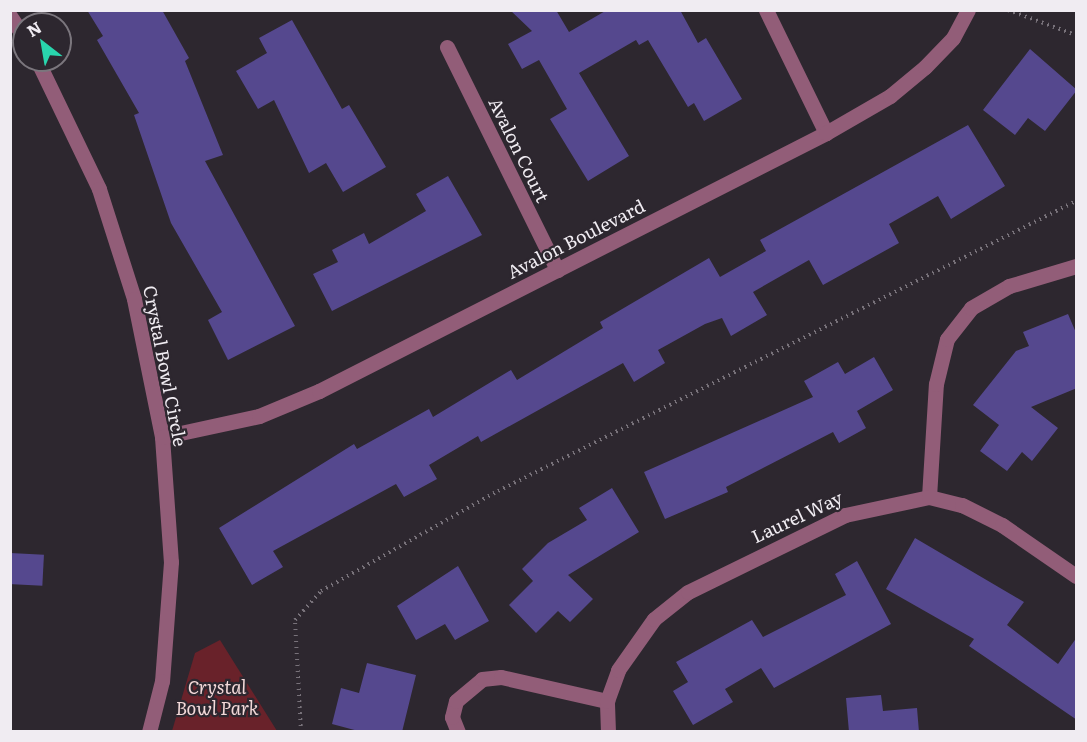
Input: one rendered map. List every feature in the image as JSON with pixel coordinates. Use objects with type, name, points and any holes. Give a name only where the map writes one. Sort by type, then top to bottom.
[{"type":"street","points":[[766,10],[826,133]]},
{"type":"street","name":"Avalon Boulevard","points":[[162,437],[259,416],[319,391],[826,133],[890,96],[926,67],[952,38],[968,10]]},
{"type":"street","name":"Avalon Court","points":[[447,47],[557,270]]},
{"type":"street","name":"Crystal Bowl Circle","points":[[43,72],[99,189],[134,299],[162,437],[171,562],[162,681],[149,732]]},
{"type":"street","points":[[929,498],[936,384],[947,339],[972,308],[1009,286],[1077,267]]},
{"type":"street","name":"Laurel Way","points":[[608,732],[607,701],[633,645],[654,620],[688,592],[844,515],[929,498],[962,506],[1002,525],[1077,576]]},
{"type":"street","points":[[458,732],[452,717],[456,701],[482,679],[501,677],[607,701]]},
{"type":"path","points":[[1008,10],[1077,35]]},
{"type":"path","points":[[301,732],[295,620],[321,591],[498,491],[1077,201]]},
{"type":"green space","name":"Crystal Bowl Park","points":[[220,640],[277,731],[172,731],[195,653]]},
{"type":"building","points":[[87,10],[162,10],[189,58],[185,61],[223,155],[205,161],[295,326],[228,360],[208,320],[222,312],[171,223],[134,115],[139,113],[97,40],[103,36]]},
{"type":"building","points":[[510,10],[556,10],[569,32],[607,10],[680,10],[698,43],[706,38],[742,99],[704,121],[694,103],[688,107],[648,40],[639,45],[636,40],[579,73],[629,156],[588,181],[550,119],[567,109],[539,60],[522,69],[508,44],[532,31]]},
{"type":"building","points":[[292,20],[342,109],[349,105],[386,167],[343,192],[326,163],[309,173],[274,100],[258,109],[236,71],[267,53],[259,38]]},
{"type":"building","points":[[1030,49],[1077,90],[1045,131],[1028,118],[1015,135],[983,110]]},
{"type":"building","points":[[968,125],[1005,186],[951,219],[938,196],[889,224],[899,243],[823,285],[809,260],[753,292],[767,315],[731,336],[722,318],[705,324],[658,350],[665,363],[634,382],[623,363],[481,442],[478,436],[429,465],[437,479],[404,497],[396,484],[273,551],[283,567],[252,585],[219,528],[354,444],[357,449],[429,409],[433,417],[511,370],[517,380],[603,328],[600,322],[709,258],[720,277],[766,251],[760,240]]},
{"type":"building","points":[[448,176],[482,235],[332,311],[313,274],[338,262],[332,250],[364,233],[369,244],[426,211],[416,194]]},
{"type":"building","points":[[1068,314],[1077,335],[1077,388],[1031,407],[1058,428],[1032,461],[1022,452],[1007,471],[980,451],[999,425],[973,405],[1016,351],[1029,346],[1023,332]]},
{"type":"building","points":[[874,357],[893,390],[857,411],[866,428],[839,443],[833,432],[726,487],[728,492],[665,519],[644,472],[813,397],[804,381],[838,362],[845,374]]},
{"type":"building","points":[[612,488],[639,532],[568,575],[593,599],[570,622],[558,611],[536,633],[509,605],[533,581],[522,569],[548,543],[587,520],[579,508]]},
{"type":"building","points":[[915,538],[1024,602],[1007,625],[1058,664],[1077,637],[1077,720],[969,646],[974,639],[886,589]]},
{"type":"building","points":[[10,553],[44,555],[42,586],[10,584]]},
{"type":"building","points":[[857,561],[891,624],[774,688],[761,668],[725,689],[733,702],[693,725],[673,691],[688,682],[676,662],[752,620],[763,637],[846,595],[835,574]]},
{"type":"building","points":[[458,566],[489,621],[455,640],[445,624],[416,640],[397,606]]},
{"type":"building","points":[[367,663],[416,675],[402,732],[362,732],[332,724],[341,688],[359,693]]},
{"type":"building","points":[[881,695],[883,711],[917,708],[919,732],[849,732],[846,698]]}]
